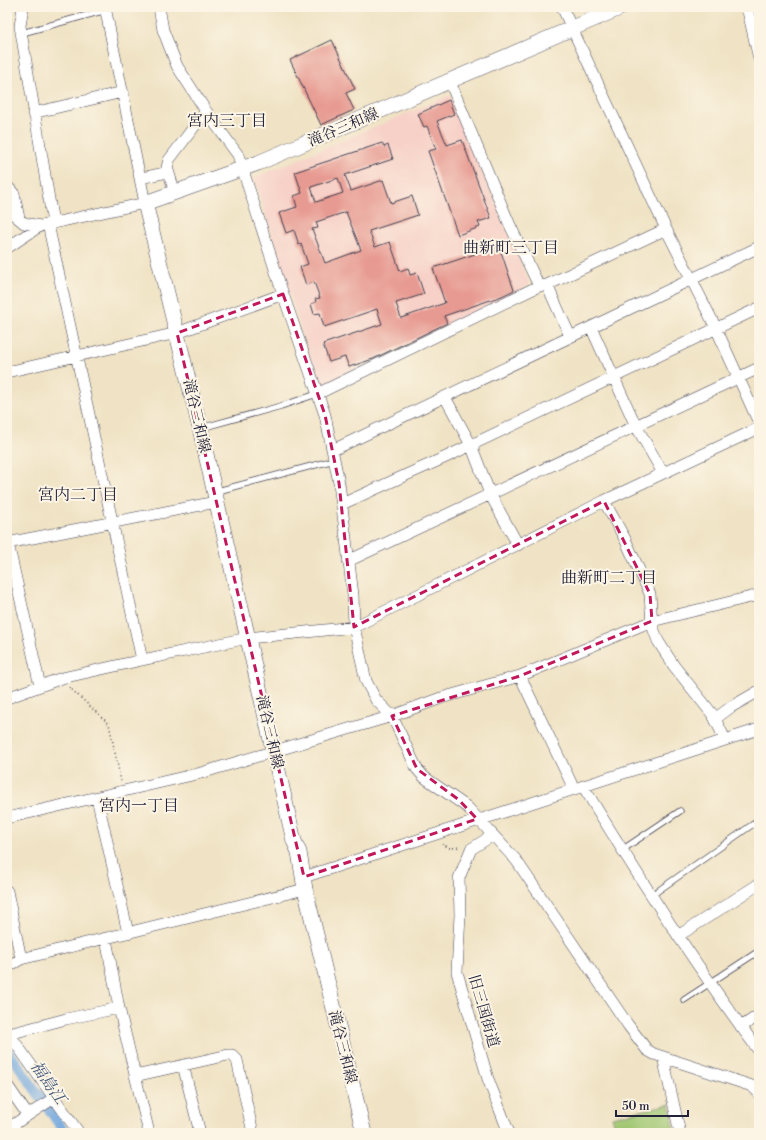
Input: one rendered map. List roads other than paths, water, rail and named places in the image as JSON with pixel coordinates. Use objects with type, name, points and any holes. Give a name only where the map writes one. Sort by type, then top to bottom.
[{"type":"main road","name":"滝谷三和線","points":[[364,1133],[304,883],[200,428],[145,203],[243,168],[450,82],[622,7]]},
{"type":"street","points":[[23,7],[20,26],[47,224],[142,660]]},
{"type":"street","points":[[159,7],[163,30],[177,66],[206,111],[238,155],[316,394],[325,415],[342,504],[353,595],[354,627],[366,681],[376,700],[392,716],[417,769],[428,780],[459,800],[516,860],[647,1050],[662,1057],[757,1086]]},
{"type":"street","points":[[562,7],[666,229],[716,328],[759,423]]},
{"type":"street","points":[[748,7],[759,59]]},
{"type":"street","points":[[7,209],[24,223],[47,224],[145,203],[105,9]]},
{"type":"street","points":[[450,82],[509,224],[570,336]]},
{"type":"street","points":[[33,113],[123,92]]},
{"type":"street","points":[[175,193],[167,167],[169,160],[206,111]]},
{"type":"street","points":[[140,178],[168,172]]},
{"type":"street","points":[[7,186],[14,194],[19,218]]},
{"type":"street","points":[[7,248],[47,224]]},
{"type":"street","points":[[316,394],[666,229]]},
{"type":"street","points":[[333,455],[445,397],[570,336],[691,281],[759,247]]},
{"type":"street","points":[[7,372],[177,333],[283,294]]},
{"type":"street","points":[[342,504],[471,445],[759,308]]},
{"type":"street","points":[[591,327],[635,424],[663,473]]},
{"type":"street","points":[[348,562],[635,424],[759,368]]},
{"type":"street","points":[[445,397],[471,445],[490,494],[518,545]]},
{"type":"street","points":[[7,698],[60,679],[248,638],[354,627],[604,501],[759,428]]},
{"type":"street","points":[[40,686],[7,541],[112,522],[215,497]]},
{"type":"street","points":[[604,501],[625,539],[650,594],[653,633],[662,650],[715,719],[725,739]]},
{"type":"street","points":[[7,818],[201,773],[392,716],[441,698],[520,676],[652,621],[759,595]]},
{"type":"street","points":[[520,676],[579,787],[678,936],[759,1051]]},
{"type":"street","points":[[715,719],[731,706],[759,690]]},
{"type":"street","points":[[7,967],[21,959],[106,939],[304,883],[430,834],[759,728]]},
{"type":"street","points":[[97,798],[128,933]]},
{"type":"street","name":"旧三国街道","points":[[493,835],[471,848],[459,878],[460,915],[457,972],[488,1079],[509,1133]]},
{"type":"street","points":[[678,936],[759,884]]},
{"type":"street","points":[[7,891],[21,959]]},
{"type":"street","points":[[106,939],[119,1008],[149,1133]]},
{"type":"street","points":[[79,1133],[51,1099],[8,1033],[32,1026],[119,1008]]},
{"type":"street","points":[[741,1026],[759,1015]]},
{"type":"street","points":[[135,1076],[228,1055],[236,1057],[253,1133]]},
{"type":"street","points":[[662,1057],[680,1133]]},
{"type":"street","points":[[183,1065],[200,1133]]},
{"type":"street","points":[[7,1085],[27,1114]]},
{"type":"street","points":[[7,1128],[51,1099]]},
{"type":"lane","points":[[22,33],[105,9]]},
{"type":"lane","points":[[200,428],[282,406],[316,394]]},
{"type":"lane","points":[[215,497],[333,455]]},
{"type":"lane","points":[[622,850],[680,811]]},
{"type":"lane","points":[[652,895],[759,820]]},
{"type":"lane","points":[[684,1000],[759,951]]},
{"type":"waterway","name":"福島江","points":[[7,1049],[65,1133]]},
{"type":"district","name":"宮内三丁目","points":[[227,120]]},
{"type":"district","name":"曲新町三丁目","points":[[511,247]]},
{"type":"district","name":"宮内二丁目","points":[[78,494]]},
{"type":"district","name":"曲新町二丁目","points":[[609,577]]},
{"type":"district","name":"宮内一丁目","points":[[139,805]]}]
